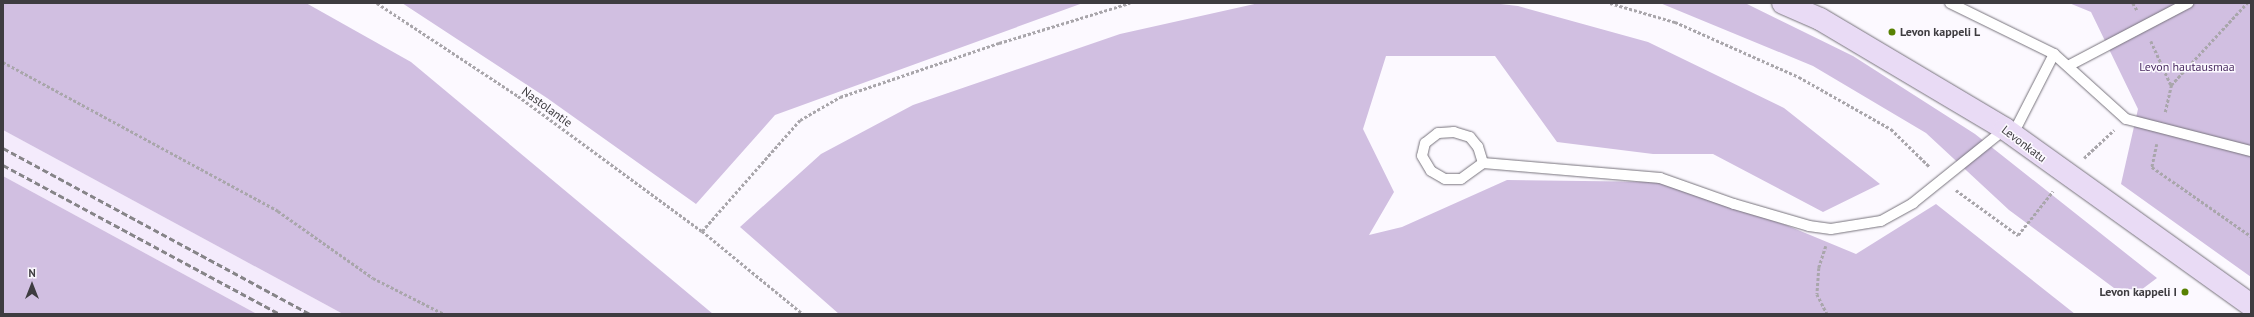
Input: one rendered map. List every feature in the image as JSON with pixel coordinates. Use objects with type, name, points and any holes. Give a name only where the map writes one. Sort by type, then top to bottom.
[{"type":"main road","name":"Levonkatu","points":[[1783,3],[1820,19],[2008,132],[2066,175],[2251,305]]},
{"type":"lane","points":[[1950,3],[2054,54],[2126,119],[2251,151]]},
{"type":"lane","points":[[2068,66],[2188,3]]},
{"type":"lane","points":[[1483,163],[1478,147],[1470,137],[1454,132],[1438,133],[1426,143],[1422,156],[1431,171],[1445,179],[1461,179],[1483,163],[1660,178],[1734,204],[1809,226],[1832,229],[1881,221],[1913,203],[2008,132],[2054,54]]},
{"type":"path","name":"Nastolantie","points":[[377,3],[518,96],[702,231],[803,314]]},
{"type":"path","points":[[702,231],[800,120],[840,97],[999,43],[1130,3]]},
{"type":"path","points":[[1610,3],[1676,22],[1800,76],[1891,129],[1942,180],[2018,235],[2066,175],[2126,119]]},
{"type":"path","points":[[2133,3],[2171,85]]},
{"type":"path","points":[[2247,3],[2171,85],[2152,167],[2251,236]]},
{"type":"path","points":[[3,62],[278,211],[373,278],[444,314]]},
{"type":"path","points":[[1827,314],[1817,294],[1819,268],[1832,229]]},
{"type":"shaded area","points":[[3,130],[343,314],[257,314],[3,176]]},
{"type":"green space","points":[[3,3],[306,3],[411,62],[713,314],[343,314],[3,130]]},
{"type":"green space","points":[[402,3],[1083,3],[775,115],[696,204],[547,98]]},
{"type":"green space","points":[[1259,3],[1492,3],[1518,6],[1648,42],[1784,108],[1880,184],[1823,212],[1713,154],[1653,154],[1557,142],[1495,56],[1386,56],[1363,129],[1394,192],[1369,235],[1402,227],[1507,180],[1662,182],[1786,225],[1856,254],[1936,204],[2075,314],[839,314],[740,227],[821,154],[913,105],[1120,34]]},
{"type":"green space","points":[[1660,3],[1745,3],[1853,56],[1975,134],[2157,278],[2141,290],[2114,288],[2009,210],[1926,133],[1813,66]]},
{"type":"green space","name":"Levon hautausmaa","points":[[2069,3],[2251,3],[2251,277],[2121,184],[2138,109],[2091,12]]},
{"type":"green space","points":[[3,176],[257,314],[3,314]]},
{"type":"railway","points":[[3,148],[310,314]]},
{"type":"railway","points":[[3,165],[280,314]]},
{"type":"place","name":"Levon kappeli L","points":[[1892,32]]},
{"type":"place","name":"Levon kappeli I","points":[[2185,292]]}]
